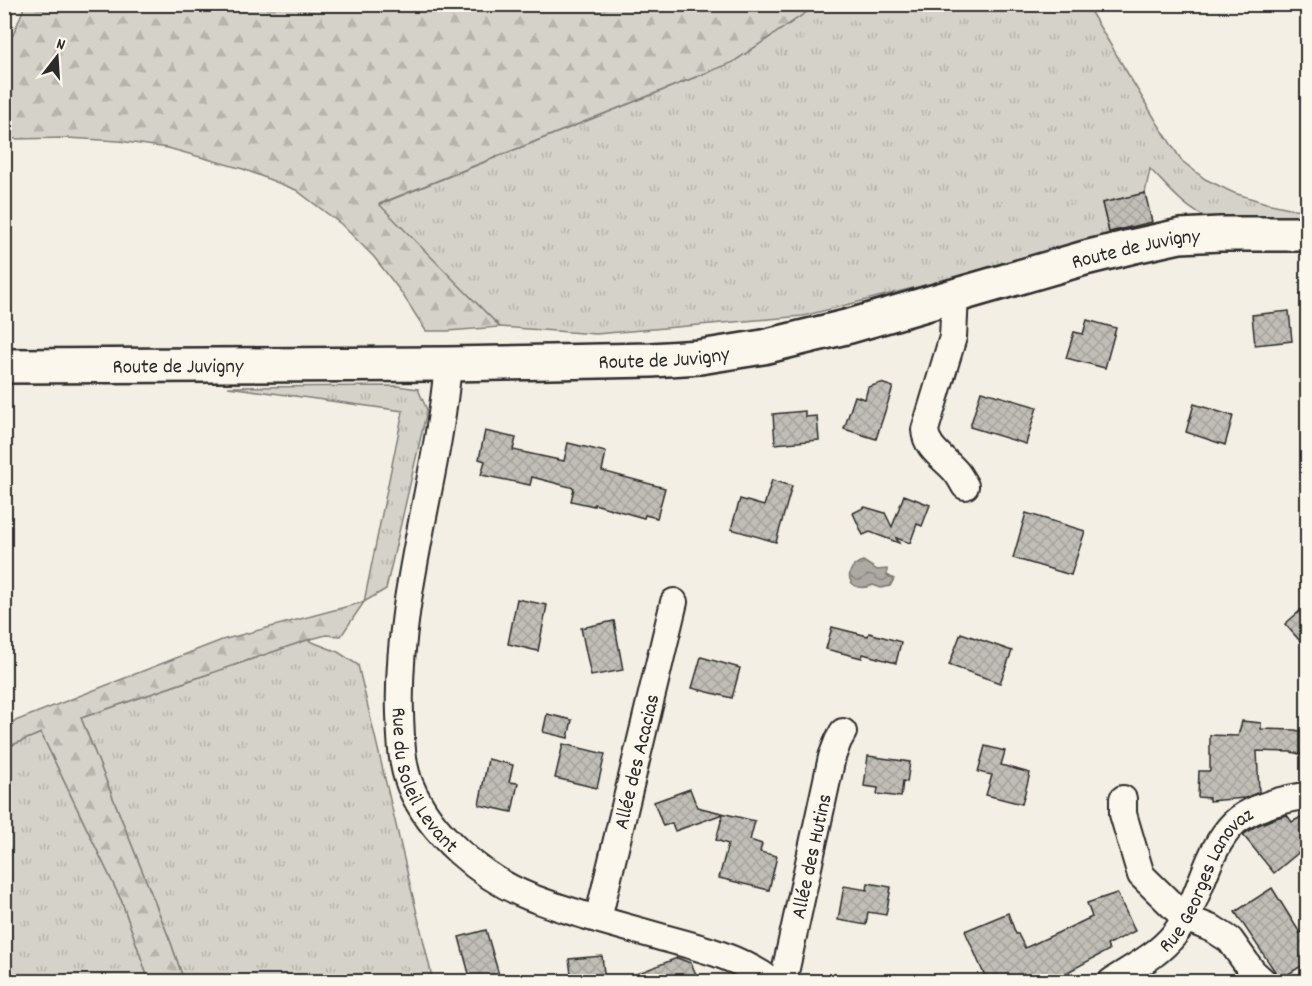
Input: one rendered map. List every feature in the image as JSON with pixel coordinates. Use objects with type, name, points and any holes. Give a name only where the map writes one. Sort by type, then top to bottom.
[{"type":"street","name":"Route de Juvigny","points":[[4,366],[448,364],[700,357],[763,347],[850,326],[1085,258],[1180,236],[1308,234]]},
{"type":"street","points":[[955,296],[953,337],[925,430],[926,438],[965,486]]},
{"type":"street","name":"Rue du Soleil Levant","points":[[448,364],[435,458],[402,637],[400,707],[402,740],[405,767],[414,792],[430,819],[453,845],[484,873],[502,885],[550,905],[723,955],[752,968],[773,981]]},
{"type":"street","name":"Allée des Acacias","points":[[598,919],[674,602]]},
{"type":"street","name":"Allée des Hutins","points":[[783,981],[832,758],[843,732]]},
{"type":"street","name":"Rue Georges Lanovaz","points":[[1111,981],[1161,948],[1174,935],[1191,907],[1216,848],[1235,822],[1268,804],[1288,798],[1308,796]]},
{"type":"street","points":[[1123,799],[1123,814],[1141,875],[1185,918],[1226,936],[1256,976],[1264,981]]},
{"type":"green space","points":[[23,4],[817,5],[733,62],[379,204],[500,327],[426,331],[401,292],[374,257],[341,224],[296,190],[243,169],[168,148],[119,141],[67,138],[5,140],[5,39],[13,35],[23,10]]},
{"type":"green space","points":[[1086,4],[1182,161],[1205,179],[1234,193],[1266,203],[1307,210],[1308,219],[1210,219],[1185,204],[1150,169],[1145,193],[1102,203],[1110,238],[803,316],[596,334],[500,327],[378,205],[733,62],[817,5]]},
{"type":"green space","points":[[397,386],[418,389],[427,410],[386,589],[364,602],[403,411],[228,387]]},
{"type":"green space","points":[[364,602],[341,636],[326,635],[304,641],[81,718],[184,981],[149,981],[122,902],[41,733],[5,748],[5,725],[222,640]]},
{"type":"green space","points":[[307,640],[338,652],[358,665],[433,981],[184,981],[81,718]]},
{"type":"green space","points":[[41,733],[122,902],[149,981],[5,982],[5,748]]},
{"type":"water","points":[[863,561],[877,570],[887,569],[887,575],[894,579],[890,586],[857,587],[853,584],[850,579],[852,569]]},
{"type":"building","points":[[1145,193],[1152,222],[1109,232],[1102,203]]},
{"type":"building","points":[[1289,311],[1292,341],[1255,345],[1252,315]]},
{"type":"building","points":[[1087,320],[1116,328],[1105,368],[1066,358],[1074,332],[1083,334]]},
{"type":"building","points":[[881,383],[893,387],[876,439],[844,429],[855,396],[865,399],[868,387]]},
{"type":"building","points":[[981,391],[1037,407],[1026,444],[970,427]]},
{"type":"building","points":[[1194,404],[1233,416],[1225,445],[1186,432]]},
{"type":"building","points":[[805,411],[805,417],[817,416],[819,440],[775,444],[773,414]]},
{"type":"building","points":[[485,431],[516,438],[513,450],[564,461],[568,443],[606,452],[602,471],[665,488],[657,518],[645,515],[644,518],[594,504],[594,506],[571,501],[574,488],[532,477],[530,485],[481,475],[485,461],[479,459]]},
{"type":"building","points":[[772,480],[792,486],[776,542],[731,529],[740,499],[764,506]]},
{"type":"building","points":[[904,495],[930,505],[922,526],[917,524],[910,543],[896,538],[899,543],[870,532],[863,535],[853,513],[865,507],[885,513],[892,527]]},
{"type":"building","points":[[1026,513],[1085,531],[1071,575],[1013,558]]},
{"type":"building","points":[[517,599],[547,605],[538,651],[508,644]]},
{"type":"building","points":[[1308,604],[1308,650],[1285,624]]},
{"type":"building","points":[[614,621],[623,670],[591,676],[581,628]]},
{"type":"building","points":[[832,627],[868,636],[869,633],[901,642],[896,663],[863,654],[862,658],[826,649]]},
{"type":"building","points":[[961,633],[1012,651],[1000,683],[949,665]]},
{"type":"building","points":[[701,657],[740,668],[732,698],[692,688]]},
{"type":"building","points":[[547,714],[572,720],[568,738],[543,732]]},
{"type":"building","points":[[1242,721],[1261,723],[1261,729],[1295,730],[1308,733],[1308,756],[1291,752],[1257,751],[1259,792],[1245,798],[1209,801],[1209,798],[1198,797],[1199,771],[1210,771],[1210,735],[1238,736]]},
{"type":"building","points":[[563,744],[605,754],[597,788],[555,778]]},
{"type":"building","points":[[985,746],[1005,751],[1001,765],[1030,773],[1022,804],[986,795],[992,775],[978,772]]},
{"type":"building","points":[[868,756],[910,762],[907,782],[903,781],[901,797],[877,794],[878,788],[864,786]]},
{"type":"building","points":[[488,759],[513,765],[509,782],[518,783],[512,812],[479,805]]},
{"type":"building","points":[[690,789],[697,807],[755,821],[750,840],[762,844],[760,852],[777,856],[769,890],[719,878],[728,844],[716,840],[723,814],[675,831],[672,823],[663,826],[654,802]]},
{"type":"building","points":[[1308,813],[1308,845],[1274,873],[1243,835],[1256,826],[1276,818],[1287,815],[1292,822]]},
{"type":"building","points":[[868,883],[891,887],[886,915],[868,912],[866,925],[838,920],[844,886],[867,890]]},
{"type":"building","points":[[1272,888],[1300,933],[1308,926],[1308,962],[1280,979],[1235,912]]},
{"type":"building","points":[[1117,893],[1135,931],[1107,945],[1109,950],[1051,981],[987,981],[965,931],[1008,913],[1016,934],[1025,948],[1092,917],[1087,903]]},
{"type":"building","points":[[486,930],[499,975],[471,981],[459,937]]},
{"type":"building","points":[[602,956],[605,981],[572,981],[569,959]]},
{"type":"building","points":[[677,958],[691,963],[699,981],[621,980]]}]
